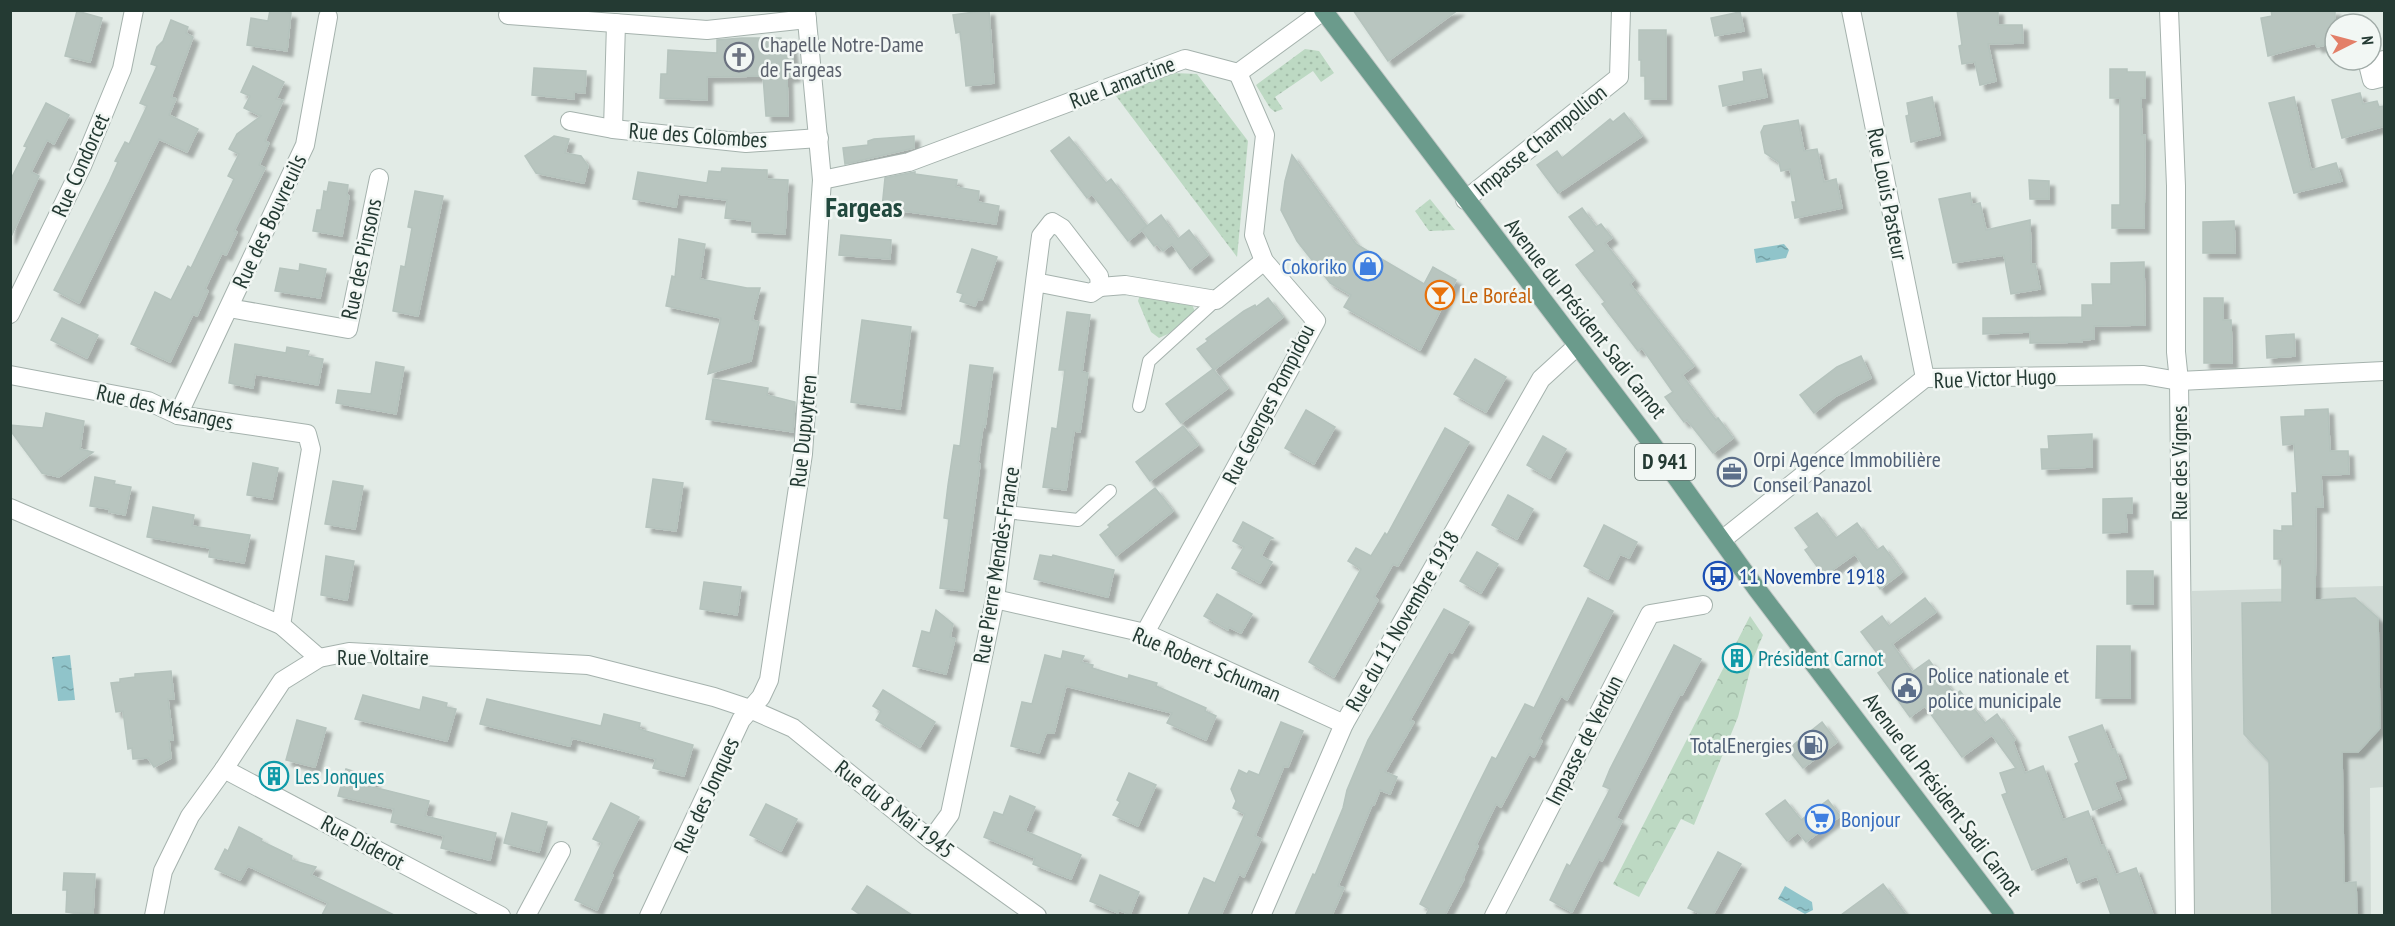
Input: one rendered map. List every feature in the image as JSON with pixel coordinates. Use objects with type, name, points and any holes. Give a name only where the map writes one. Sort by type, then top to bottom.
[{"type":"main road","name":"Avenue du Président Sadi Carnot","points":[[1323,11],[1650,441],[1766,602],[2004,915]]},
{"type":"street","name":"Rue Condorcet","points":[[10,314],[82,166],[122,69],[134,10]]},
{"type":"street","name":"Impasse Champollion","points":[[1465,200],[1618,77],[1621,10]]},
{"type":"street","name":"Rue Louis Pasteur","points":[[1851,10],[1925,378]]},
{"type":"street","name":"Rue des Vignes","points":[[2169,10],[2176,186],[2176,352],[2179,381],[2185,915]]},
{"type":"street","points":[[1238,74],[1323,11]]},
{"type":"street","points":[[508,15],[707,30],[807,15]]},
{"type":"street","name":"Rue Dupuytren","points":[[769,680],[803,454],[822,180],[807,15]]},
{"type":"street","name":"Rue des Bouvreuils","points":[[178,415],[305,145],[328,17]]},
{"type":"street","name":"Rue des Colombes","points":[[612,129],[616,23]]},
{"type":"street","name":"Rue Lamartine","points":[[822,180],[909,162],[1185,59],[1238,74]]},
{"type":"street","points":[[2385,60],[2368,64],[2372,81],[2385,77]]},
{"type":"street","name":"Rue Georges Pompidou","points":[[1145,633],[1316,321],[1264,261],[1254,235],[1265,135],[1238,74]]},
{"type":"street","name":"Rue des Colombes","points":[[570,121],[612,129],[746,142],[819,138]]},
{"type":"street","name":"Rue des Pinsons","points":[[228,308],[348,329],[379,178]]},
{"type":"street","name":"Rue Pierre Mendès-France","points":[[931,840],[950,814],[995,599],[1041,236],[1052,222],[1062,228],[1099,276],[1100,287]]},
{"type":"street","points":[[1035,282],[1091,293],[1100,287],[1125,285],[1216,300],[1264,261]]},
{"type":"street","name":"Rue du 11 Novembre 1918","points":[[1261,915],[1344,724],[1541,379],[1576,346]]},
{"type":"street","name":"Rue Victor Hugo","points":[[1722,540],[1925,378],[2144,375],[2179,381],[2385,371]]},
{"type":"street","name":"Rue des Mésanges","points":[[10,375],[148,401],[178,415],[308,434],[311,449],[281,625]]},
{"type":"street","name":"Rue Voltaire","points":[[10,508],[281,625],[319,658],[349,652],[588,665],[714,697],[750,709]]},
{"type":"street","name":"Rue Robert Schuman","points":[[995,599],[1145,633],[1344,724]]},
{"type":"street","name":"Impasse de Verdun","points":[[1494,915],[1650,614],[1703,605]]},
{"type":"street","points":[[154,915],[163,871],[190,816],[282,681],[319,658]]},
{"type":"street","name":"Rue des Jonques","points":[[649,915],[741,720],[761,697],[769,680]]},
{"type":"street","name":"Rue du 8 Mai 1945","points":[[750,709],[794,728],[931,840],[1037,915]]},
{"type":"street","name":"Rue Diderot","points":[[224,769],[501,915]]},
{"type":"street","points":[[526,915],[561,851]]},
{"type":"lane","points":[[1139,406],[1149,361],[1216,300]]},
{"type":"lane","points":[[1006,512],[1078,520],[1110,491]]},
{"type":"shaded area","points":[[2384,586],[2384,787],[2370,788],[2371,915],[2194,915],[2192,591]]},
{"type":"green space","points":[[1305,49],[1319,51],[1334,73],[1321,82],[1313,71],[1275,97],[1283,109],[1275,112],[1256,85]]},
{"type":"green space","points":[[1174,73],[1197,74],[1248,141],[1237,257],[1116,96]]},
{"type":"green space","points":[[1430,199],[1455,230],[1429,231],[1415,211]]},
{"type":"green space","points":[[1140,295],[1192,304],[1195,312],[1168,334],[1159,338],[1151,332],[1138,301]]},
{"type":"green space","points":[[1750,616],[1763,635],[1753,659],[1738,717],[1694,825],[1681,819],[1639,897],[1613,884]]},
{"type":"water","points":[[1784,244],[1789,250],[1786,258],[1756,263],[1754,249]]},
{"type":"water","points":[[70,655],[75,700],[58,701],[52,657]]},
{"type":"water","points":[[1785,886],[1812,902],[1813,910],[1805,914],[1778,899]]},
{"type":"building","points":[[270,10],[291,13],[287,51],[247,45],[251,18],[268,21]]},
{"type":"building","points":[[989,10],[994,83],[966,86],[960,32],[956,33],[953,15]]},
{"type":"building","points":[[1353,10],[1458,10],[1388,61]]},
{"type":"building","points":[[1957,10],[1998,10],[1998,25],[2022,25],[2023,43],[1988,44],[1996,81],[1980,85],[1975,62],[1962,64]]},
{"type":"building","points":[[2271,10],[2335,10],[2335,12],[2323,12],[2323,46],[2317,47],[2315,43],[2268,56],[2261,18],[2272,16]]},
{"type":"building","points":[[77,11],[102,18],[90,62],[65,56]]},
{"type":"building","points":[[1740,12],[1744,31],[1715,36],[1711,18]]},
{"type":"building","points":[[171,20],[188,27],[186,33],[193,37],[171,97],[176,99],[169,115],[198,129],[187,152],[159,139],[79,303],[54,290],[109,182],[118,162],[115,161],[125,142],[129,144],[147,106],[140,103],[157,66],[151,64],[157,47],[163,41]]},
{"type":"building","points":[[1639,30],[1666,30],[1666,99],[1645,99],[1645,76],[1641,76],[1641,60],[1639,60]]},
{"type":"building","points":[[781,38],[782,47],[791,46],[795,76],[787,77],[788,116],[766,116],[763,76],[707,77],[707,100],[660,98],[661,74],[667,74],[668,50],[717,53],[717,40]]},
{"type":"building","points":[[253,66],[284,82],[276,99],[283,100],[265,141],[269,143],[259,165],[265,168],[234,231],[237,232],[226,255],[222,253],[205,289],[208,291],[197,316],[193,314],[170,362],[131,344],[155,292],[171,300],[188,266],[191,268],[234,179],[228,176],[239,154],[229,149],[237,134],[261,116],[244,108],[250,96],[241,92]]},
{"type":"building","points":[[534,68],[586,71],[585,93],[574,92],[574,99],[532,95]]},
{"type":"building","points":[[1761,69],[1767,97],[1723,106],[1719,86],[1744,81],[1743,72]]},
{"type":"building","points":[[2110,69],[2145,72],[2145,98],[2141,98],[2142,135],[2145,135],[2144,228],[2112,228],[2112,205],[2120,205],[2120,98],[2110,98]]},
{"type":"building","points":[[2360,93],[2363,104],[2377,101],[2379,107],[2385,106],[2385,126],[2342,138],[2332,100]]},
{"type":"building","points":[[1932,97],[1940,135],[1911,142],[1906,116],[1909,115],[1907,103]]},
{"type":"building","points":[[2294,97],[2311,170],[2336,163],[2342,181],[2294,193],[2269,103]]},
{"type":"building","points":[[46,103],[69,115],[54,144],[47,140],[31,172],[39,176],[10,239],[10,181],[27,147],[24,146]]},
{"type":"building","points":[[1624,113],[1642,136],[1558,193],[1537,165],[1557,151],[1562,158],[1610,119],[1613,122]]},
{"type":"building","points":[[1798,120],[1804,151],[1817,149],[1824,182],[1836,179],[1842,208],[1795,218],[1792,202],[1796,202],[1790,169],[1781,171],[1779,162],[1765,153],[1761,132],[1764,126]]},
{"type":"building","points":[[554,136],[569,139],[565,153],[581,156],[588,166],[584,183],[536,173],[525,156]]},
{"type":"building","points":[[914,136],[914,148],[845,164],[843,148],[868,145],[868,141],[874,139]]},
{"type":"building","points":[[1069,137],[1106,183],[1111,179],[1147,226],[1128,241],[1092,194],[1087,198],[1051,151]]},
{"type":"building","points":[[1292,155],[1356,244],[1424,284],[1433,267],[1456,280],[1420,350],[1344,307],[1351,295],[1330,283],[1297,241],[1281,210]]},
{"type":"building","points":[[722,168],[767,170],[767,179],[788,180],[785,234],[752,232],[752,221],[725,218],[727,200],[678,194],[676,207],[633,199],[638,172],[707,183],[709,171],[721,172]]},
{"type":"building","points":[[915,172],[915,174],[957,180],[956,187],[979,191],[978,202],[999,206],[996,224],[882,208],[885,178]]},
{"type":"building","points":[[2029,180],[2049,181],[2049,199],[2030,199]]},
{"type":"building","points":[[329,182],[348,185],[347,195],[349,196],[342,236],[313,231],[317,210],[321,210],[324,191],[327,192]]},
{"type":"building","points":[[415,191],[443,196],[418,316],[393,311],[401,266],[405,267],[412,228],[408,227]]},
{"type":"building","points":[[1970,193],[1972,205],[1980,203],[1986,230],[2030,220],[2031,264],[2035,264],[2040,289],[2011,294],[2004,255],[1953,263],[1939,199]]},
{"type":"building","points":[[1582,208],[1596,227],[1601,224],[1612,238],[1605,243],[1634,280],[1630,284],[1694,366],[1682,375],[1716,420],[1718,418],[1733,438],[1713,453],[1687,420],[1684,422],[1665,397],[1673,392],[1642,348],[1638,351],[1602,304],[1605,302],[1576,265],[1595,251],[1569,217]]},
{"type":"building","points":[[1161,215],[1178,239],[1189,230],[1208,255],[1190,269],[1172,244],[1163,251],[1157,244],[1154,246],[1142,230]]},
{"type":"building","points":[[2234,221],[2235,253],[2203,253],[2203,222]]},
{"type":"building","points":[[841,235],[891,240],[890,259],[839,255]]},
{"type":"building","points":[[679,239],[705,244],[700,279],[747,288],[760,288],[752,320],[759,322],[751,361],[708,374],[721,318],[666,306],[672,276],[675,277]]},
{"type":"building","points":[[972,249],[997,257],[982,300],[978,299],[975,306],[960,301],[963,294],[957,292]]},
{"type":"building","points":[[2144,262],[2145,325],[2094,326],[2094,339],[2082,340],[2082,342],[2030,343],[2030,332],[1983,334],[1983,318],[2082,317],[2082,305],[2093,305],[2092,284],[2111,284],[2111,263]]},
{"type":"building","points":[[300,264],[326,269],[320,298],[275,291],[280,268],[299,271]]},
{"type":"building","points":[[1268,298],[1283,317],[1214,370],[1197,349],[1208,341],[1206,339],[1244,311],[1255,305],[1256,307]]},
{"type":"building","points":[[2204,298],[2223,298],[2223,320],[2231,320],[2232,363],[2204,363]]},
{"type":"building","points":[[1067,312],[1090,315],[1082,372],[1088,373],[1085,396],[1080,432],[1074,431],[1066,490],[1043,487],[1052,428],[1057,429],[1065,370],[1059,370]]},
{"type":"building","points":[[62,318],[98,335],[87,358],[51,340]]},
{"type":"building","points":[[862,320],[911,327],[900,409],[851,402]]},
{"type":"building","points":[[2294,334],[2295,356],[2267,358],[2266,336]]},
{"type":"building","points":[[235,344],[286,353],[287,347],[309,351],[307,356],[323,359],[318,385],[255,374],[253,388],[229,383]]},
{"type":"building","points":[[1861,356],[1871,378],[1836,396],[1814,413],[1800,395],[1837,367]]},
{"type":"building","points":[[1475,359],[1506,377],[1486,412],[1454,394]]},
{"type":"building","points":[[376,362],[404,367],[396,414],[336,403],[338,390],[371,394]]},
{"type":"building","points":[[970,365],[993,368],[978,463],[980,464],[963,591],[940,588],[949,519],[944,518],[948,485],[954,445],[960,446]]},
{"type":"building","points":[[1213,369],[1228,388],[1181,423],[1166,404]]},
{"type":"building","points":[[713,379],[768,388],[767,395],[795,402],[793,432],[706,419]]},
{"type":"building","points":[[2328,409],[2330,451],[2348,451],[2349,474],[2321,475],[2323,507],[2316,507],[2315,600],[2355,598],[2378,618],[2380,728],[2358,752],[2342,752],[2344,883],[2356,882],[2357,915],[2272,915],[2269,761],[2244,734],[2242,603],[2282,602],[2282,559],[2274,559],[2274,530],[2282,531],[2282,526],[2293,526],[2292,493],[2297,493],[2294,444],[2283,445],[2281,417],[2305,416],[2305,410]]},
{"type":"building","points":[[1306,410],[1335,427],[1314,464],[1285,448]]},
{"type":"building","points":[[46,413],[84,421],[80,449],[93,452],[59,477],[42,473],[10,430],[10,425],[43,428]]},
{"type":"building","points":[[1183,426],[1198,445],[1150,481],[1136,462]]},
{"type":"building","points":[[1445,428],[1469,442],[1398,566],[1393,564],[1374,597],[1378,600],[1334,677],[1309,662],[1361,569],[1348,561],[1356,548],[1371,556],[1385,533],[1387,535]]},
{"type":"building","points":[[2092,434],[2092,467],[2042,469],[2041,449],[2049,449],[2048,436]]},
{"type":"building","points":[[1543,436],[1566,449],[1550,478],[1527,465]]},
{"type":"building","points":[[253,463],[278,468],[272,499],[247,495]]},
{"type":"building","points":[[95,477],[131,487],[125,515],[109,512],[109,509],[90,506]]},
{"type":"building","points":[[653,479],[683,483],[676,531],[646,527]]},
{"type":"building","points":[[333,481],[363,486],[355,529],[325,524]]},
{"type":"building","points":[[1155,488],[1173,511],[1116,556],[1100,535],[1110,527],[1108,525]]},
{"type":"building","points":[[1508,495],[1533,509],[1517,539],[1492,525]]},
{"type":"building","points":[[2132,498],[2132,513],[2126,513],[2127,532],[2103,533],[2103,499]]},
{"type":"building","points":[[153,507],[194,515],[192,526],[250,535],[244,563],[209,557],[210,548],[147,537]]},
{"type":"building","points":[[1817,513],[1836,538],[1857,523],[1877,550],[1883,546],[1902,572],[1880,589],[1855,554],[1824,576],[1805,550],[1809,547],[1795,528]]},
{"type":"building","points":[[1243,522],[1273,538],[1270,539],[1261,556],[1272,562],[1260,583],[1232,568],[1244,547],[1233,541]]},
{"type":"building","points":[[1604,525],[1637,542],[1629,558],[1620,554],[1608,579],[1584,566]]},
{"type":"building","points":[[1477,552],[1498,564],[1481,593],[1460,581]]},
{"type":"building","points":[[1040,555],[1052,557],[1053,555],[1114,570],[1108,597],[1034,579]]},
{"type":"building","points":[[326,556],[354,561],[347,600],[321,595]]},
{"type":"building","points":[[2127,571],[2153,571],[2153,604],[2127,604]]},
{"type":"building","points":[[704,582],[741,587],[737,615],[700,609]]},
{"type":"building","points":[[1217,594],[1252,614],[1241,633],[1229,627],[1228,630],[1204,616]]},
{"type":"building","points":[[1588,598],[1613,611],[1567,700],[1561,696],[1539,739],[1542,741],[1534,757],[1529,754],[1501,807],[1496,804],[1476,845],[1478,846],[1464,879],[1445,915],[1426,915],[1429,909],[1420,904],[1492,757],[1496,759],[1525,704],[1534,708]]},
{"type":"building","points":[[1925,598],[1936,612],[1892,644],[1912,672],[1929,660],[1955,695],[1960,691],[1985,723],[1997,714],[2015,740],[2013,742],[2025,773],[2043,766],[2063,820],[2088,811],[2101,846],[2104,845],[2116,875],[2136,868],[2153,915],[2111,915],[2097,876],[2077,883],[2067,856],[2032,870],[2002,795],[2007,793],[2000,773],[2016,768],[1992,735],[1962,757],[1925,706],[1910,717],[1878,673],[1887,666],[1861,632],[1882,616],[1889,626]]},
{"type":"building","points":[[1444,609],[1469,622],[1452,653],[1449,651],[1410,720],[1414,722],[1385,772],[1397,777],[1390,794],[1380,790],[1372,805],[1338,886],[1344,888],[1332,915],[1295,915],[1313,874],[1315,875],[1343,808],[1347,790],[1368,740]]},
{"type":"building","points":[[936,610],[953,624],[950,637],[955,639],[946,674],[913,666],[922,631],[930,633]]},
{"type":"building","points":[[1674,645],[1701,659],[1682,695],[1680,694],[1616,818],[1622,821],[1602,861],[1599,859],[1572,912],[1550,900],[1567,864],[1570,866],[1610,789],[1603,786],[1610,769]]},
{"type":"building","points":[[2097,646],[2130,646],[2130,698],[2096,698]]},
{"type":"building","points":[[1063,651],[1084,656],[1081,662],[1093,665],[1092,668],[1128,679],[1129,675],[1157,683],[1156,686],[1206,708],[1205,711],[1216,716],[1206,740],[1167,723],[1172,713],[1066,686],[1054,733],[1046,733],[1039,753],[1011,746],[1022,702],[1032,704],[1045,655],[1061,659]]},
{"type":"building","points":[[171,671],[174,699],[168,699],[173,740],[169,740],[171,758],[154,767],[148,758],[133,759],[132,748],[128,749],[123,711],[116,712],[111,683],[135,677],[135,674]]},
{"type":"building","points":[[883,690],[935,722],[920,747],[876,720],[881,711],[873,706]]},
{"type":"building","points":[[363,695],[420,710],[423,697],[447,703],[446,707],[456,709],[447,741],[355,719]]},
{"type":"building","points":[[487,699],[601,726],[604,714],[640,723],[639,729],[693,745],[684,776],[653,768],[656,759],[572,738],[570,746],[480,724]]},
{"type":"building","points":[[297,720],[326,728],[315,767],[286,760]]},
{"type":"building","points":[[1281,722],[1303,731],[1288,767],[1284,766],[1255,836],[1261,839],[1244,877],[1239,874],[1221,915],[1188,915],[1204,878],[1215,883],[1245,814],[1233,808],[1236,801],[1231,789],[1239,770],[1247,774],[1249,771],[1259,775]]},
{"type":"building","name":"TotalEnergies","points":[[1822,722],[1837,742],[1803,768],[1788,749]]},
{"type":"building","points":[[2102,725],[2112,750],[2115,749],[2126,778],[2114,782],[2121,799],[2093,810],[2075,764],[2079,762],[2069,737]]},
{"type":"building","points":[[346,769],[375,778],[373,787],[429,801],[425,816],[496,833],[490,860],[441,848],[444,836],[391,822],[394,809],[338,796]]},
{"type":"building","points":[[1129,773],[1156,785],[1138,826],[1113,815],[1120,802],[1117,800]]},
{"type":"building","points":[[1010,796],[1035,807],[1025,831],[1081,855],[1071,879],[1033,864],[1035,858],[984,837],[994,812],[1003,815]]},
{"type":"building","points":[[1785,800],[1801,820],[1828,800],[1840,816],[1806,842],[1798,832],[1787,841],[1766,814]]},
{"type":"building","points":[[611,803],[639,817],[611,874],[613,875],[597,910],[575,900],[602,843],[593,839]]},
{"type":"building","points":[[766,804],[797,819],[781,851],[750,835]]},
{"type":"building","points":[[512,813],[547,822],[539,852],[504,843]]},
{"type":"building","points":[[239,827],[292,856],[291,860],[316,867],[311,875],[394,915],[322,915],[328,903],[248,866],[240,880],[215,869],[225,849],[228,851]]},
{"type":"building","points":[[1718,852],[1741,864],[1713,915],[1703,915],[1688,908]]},
{"type":"building","points":[[64,873],[95,874],[93,914],[66,912],[67,890],[63,890]]},
{"type":"building","points":[[1100,875],[1139,892],[1130,915],[1119,910],[1118,913],[1090,901]]},
{"type":"building","points":[[1883,884],[1906,915],[1841,915]]},
{"type":"building","points":[[867,886],[912,915],[861,915],[852,909]]},
{"type":"place","name":"Chapelle Notre-Dame de Fargeas","points":[[739,57]]},
{"type":"place","name":"Cokoriko","points":[[1368,266]]},
{"type":"place","name":"Le Boréal","points":[[1440,295]]},
{"type":"place","name":"Orpi Agence Immobilière Conseil Panazol","points":[[1732,472]]},
{"type":"place","name":"11 Novembre 1918","points":[[1718,576]]},
{"type":"place","name":"Président Carnot","points":[[1737,658]]},
{"type":"place","name":"Police nationale et police municipale","points":[[1907,688]]},
{"type":"place","name":"TotalEnergies","points":[[1813,745]]},
{"type":"place","name":"Les Jonques","points":[[274,776]]},
{"type":"place","name":"Bonjour","points":[[1820,819]]},
{"type":"district","name":"Fargeas","points":[[864,207]]}]
